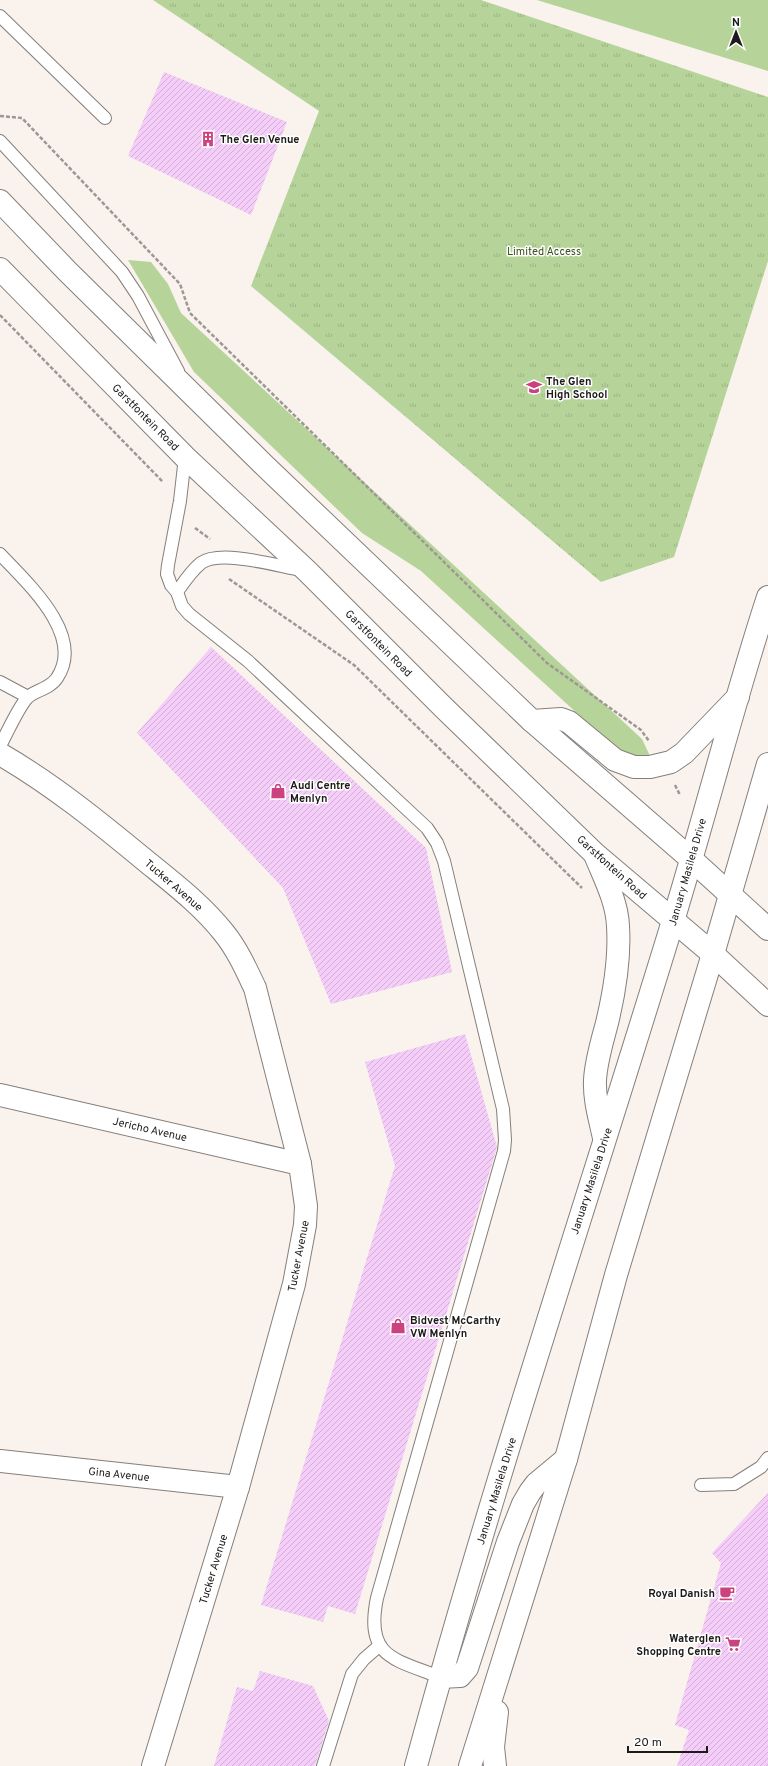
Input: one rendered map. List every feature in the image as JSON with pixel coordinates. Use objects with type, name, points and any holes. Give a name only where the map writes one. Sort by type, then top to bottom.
[{"type":"main road","points":[[0,201],[67,271],[265,466],[532,721],[691,859],[768,929]]},
{"type":"main road","name":"Garstfontein Road","points":[[0,269],[185,457],[307,571],[438,703],[595,854],[713,954],[768,1005]]},
{"type":"main road","name":"January Masilela Drive","points":[[416,1766],[440,1677],[535,1360],[673,921],[768,597]]},
{"type":"main road","points":[[532,721],[561,720],[569,722],[608,756],[634,767],[650,767],[671,762],[684,753],[739,696]]},
{"type":"main road","name":"Tucker Avenue","points":[[0,754],[58,791],[132,849],[194,900],[224,932],[247,970],[255,988],[300,1164],[306,1206],[303,1239],[294,1284],[238,1487],[153,1766]]},
{"type":"main road","points":[[470,1766],[566,1459],[616,1275],[713,954],[768,764]]},
{"type":"main road","points":[[595,854],[614,901],[618,926],[618,955],[608,1019],[595,1081],[596,1098],[604,1139]]},
{"type":"main road","name":"Jericho Avenue","points":[[0,1095],[300,1164]]},
{"type":"main road","points":[[440,1677],[460,1676],[467,1668],[508,1542],[523,1504],[536,1484],[566,1459]]},
{"type":"main road","name":"Gina Avenue","points":[[0,1461],[238,1487]]},
{"type":"main road","points":[[496,1766],[493,1747],[493,1733],[508,1642]]},
{"type":"lane","points":[[0,16],[105,118]]},
{"type":"lane","points":[[0,141],[122,272],[138,296],[186,388]]},
{"type":"lane","points":[[185,457],[178,517],[168,570],[171,585],[177,592],[182,606],[189,614],[248,661],[427,828],[437,843],[444,861],[502,1109],[505,1140],[504,1151],[373,1616],[375,1636],[379,1646],[392,1657],[440,1677]]},
{"type":"lane","points":[[0,554],[42,600],[60,633],[66,653],[58,678],[52,684],[28,697],[0,746]]},
{"type":"lane","points":[[177,592],[195,568],[205,561],[217,557],[234,558],[307,571]]},
{"type":"lane","points":[[0,682],[28,697]]},
{"type":"lane","points":[[701,1485],[734,1484],[761,1467],[768,1458]]},
{"type":"lane","points":[[323,1766],[352,1674],[364,1659],[379,1646]]},
{"type":"path","points":[[0,116],[22,118],[180,284],[190,313],[547,663],[641,730],[680,795]]},
{"type":"path","points":[[0,315],[164,484]]},
{"type":"path","points":[[178,517],[210,538],[223,575],[354,666],[586,893]]},
{"type":"green space","name":"Limited Access","points":[[153,0],[481,0],[768,97],[768,261],[674,557],[601,582],[251,286],[319,111]]},
{"type":"green space","points":[[537,0],[768,0],[768,71]]},
{"type":"green space","points":[[128,260],[151,262],[168,284],[181,313],[642,739],[650,756],[625,757],[421,571],[362,533],[194,372]]},
{"type":"building","name":"The Glen Venue","points":[[164,72],[287,122],[251,215],[128,156]]},
{"type":"building","name":"Audi Centre Menlyn","points":[[211,647],[426,848],[452,972],[331,1004],[283,888],[137,733]]},
{"type":"building","points":[[465,1034],[497,1147],[355,1614],[328,1606],[323,1622],[261,1605],[395,1166],[365,1062]]},
{"type":"building","name":"Waterglen Shopping Centre","points":[[768,1493],[768,1766],[677,1766],[689,1730],[675,1725],[721,1563],[712,1553]]},
{"type":"building","points":[[260,1671],[313,1686],[329,1721],[315,1766],[214,1766],[237,1687],[253,1691]]},
{"type":"place","name":"The Glen Venue","points":[[208,139]]},
{"type":"place","name":"The Glen High School","points":[[534,387]]},
{"type":"place","name":"Audi Centre Menlyn","points":[[278,791]]},
{"type":"place","name":"Bidvest McCarthy VW Menlyn","points":[[398,1326]]},
{"type":"place","name":"Royal Danish","points":[[727,1593]]},
{"type":"place","name":"Waterglen Shopping Centre","points":[[733,1644]]}]
